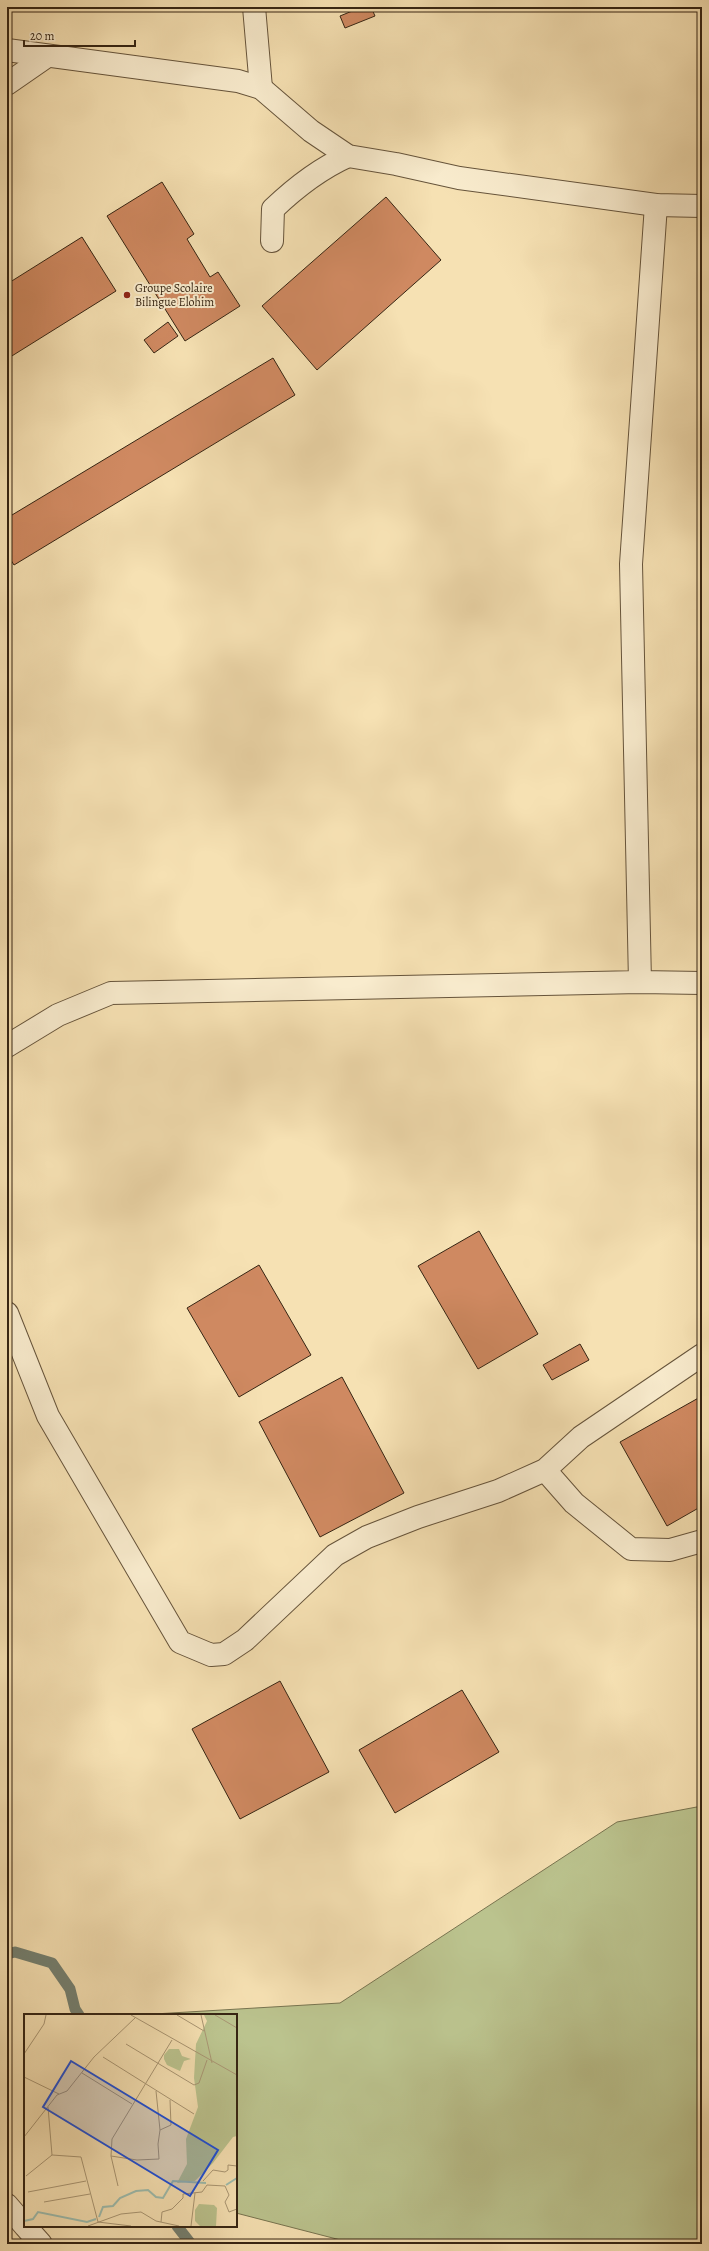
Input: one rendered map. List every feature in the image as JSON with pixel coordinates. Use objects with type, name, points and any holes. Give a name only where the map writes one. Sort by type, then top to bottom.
[{"type":"street","points":[[254,7],[261,88]]},
{"type":"street","points":[[7,50],[46,57],[202,75],[238,81],[261,88],[311,131],[348,156],[396,164],[459,178],[656,205],[702,206]]},
{"type":"street","points":[[7,84],[46,57]]},
{"type":"street","points":[[272,241],[273,210],[293,190],[325,166],[348,156]]},
{"type":"street","points":[[640,982],[631,564],[656,205]]},
{"type":"street","points":[[7,1046],[58,1015],[111,993],[640,982],[702,983]]},
{"type":"street","points":[[7,1314],[48,1416],[180,1642],[211,1655],[224,1654],[245,1640],[335,1555],[367,1537],[418,1517],[498,1491],[545,1470],[581,1437],[702,1355]]},
{"type":"street","points":[[545,1470],[574,1503],[631,1549],[670,1550],[702,1541]]},
{"type":"street","points":[[7,2205],[24,2225]]},
{"type":"street","points":[[26,2227],[41,2244]]},
{"type":"green space","points":[[702,1806],[702,2244],[356,2244],[237,2213],[237,2014],[154,2014],[340,2003],[617,1822]]},
{"type":"building","points":[[362,7],[371,7],[375,16],[345,28],[340,16]]},
{"type":"building","points":[[162,182],[194,234],[187,239],[210,277],[218,272],[240,306],[185,341],[107,216]]},
{"type":"building","points":[[386,197],[441,260],[317,370],[262,306]]},
{"type":"building","points":[[82,237],[116,291],[7,359],[7,284]]},
{"type":"building","points":[[168,322],[178,336],[154,353],[144,340]]},
{"type":"building","points":[[273,358],[295,395],[14,565],[7,554],[7,518]]},
{"type":"building","points":[[479,1231],[538,1334],[478,1369],[418,1266]]},
{"type":"building","points":[[259,1265],[311,1355],[239,1397],[187,1308]]},
{"type":"building","points":[[580,1344],[589,1360],[552,1380],[543,1365]]},
{"type":"building","points":[[342,1377],[404,1493],[320,1537],[259,1422]]},
{"type":"building","points":[[702,1396],[702,1506],[667,1526],[620,1442]]},
{"type":"building","points":[[280,1681],[329,1772],[240,1819],[192,1729]]},
{"type":"building","points":[[462,1690],[499,1752],[395,1813],[359,1750]]},
{"type":"waterway","points":[[7,1954],[15,1952],[52,1963],[70,1989],[75,2009],[78,2014]]},
{"type":"waterway","points":[[178,2227],[191,2244]]},
{"type":"place","name":"Groupe Scolaire Bilingue Elohim","points":[[127,295]]}]
